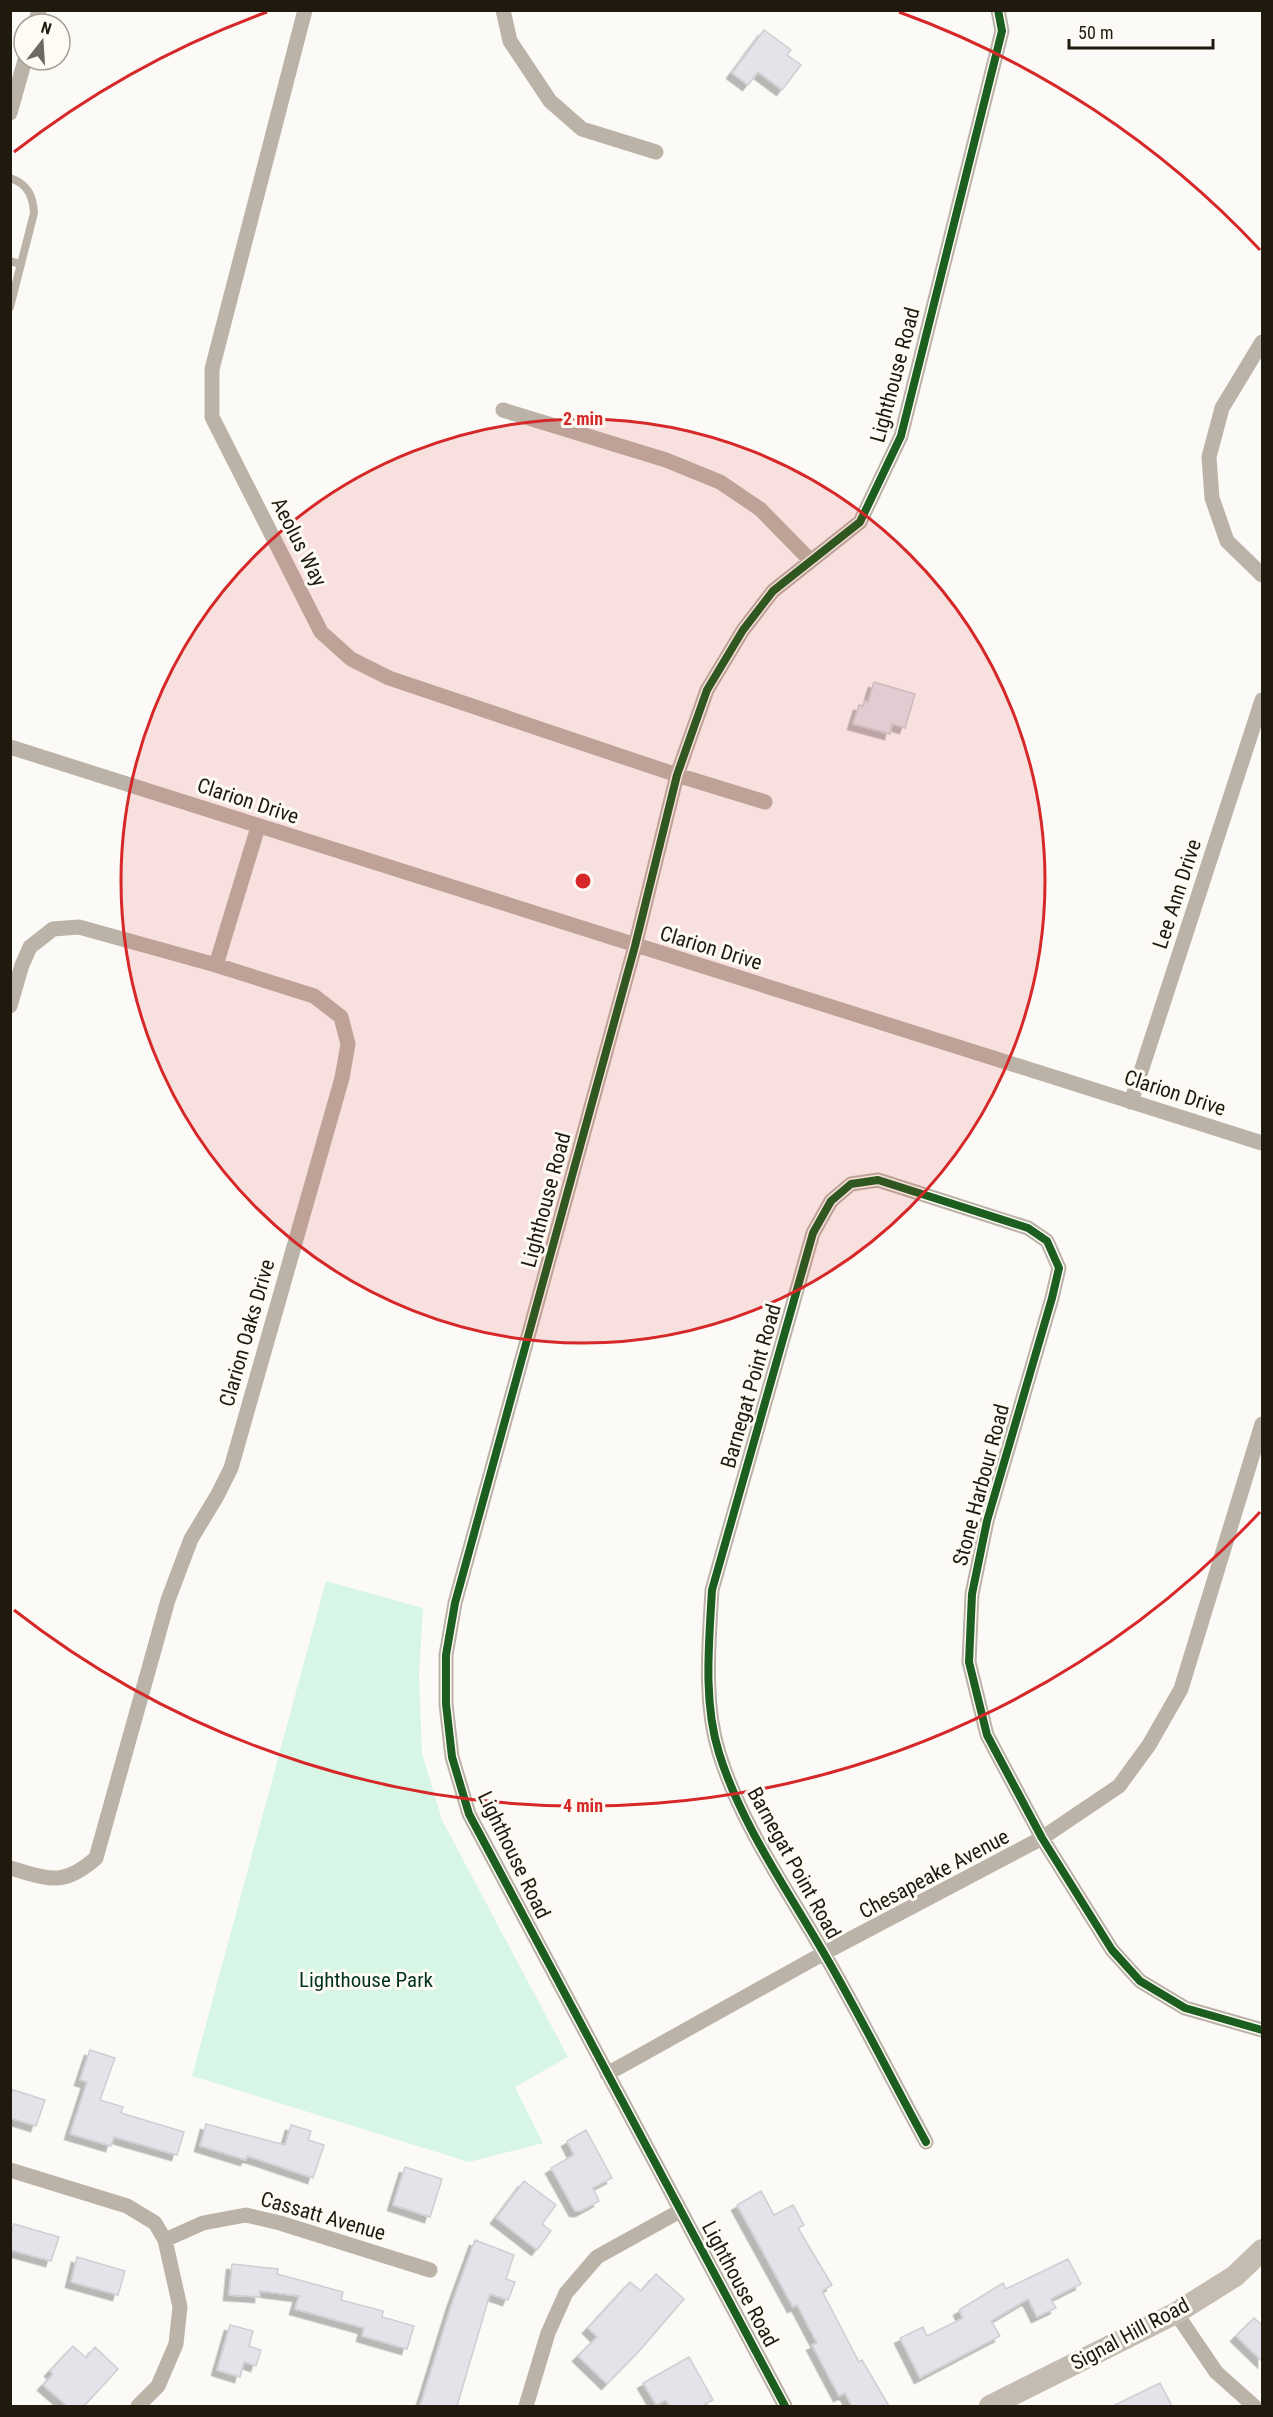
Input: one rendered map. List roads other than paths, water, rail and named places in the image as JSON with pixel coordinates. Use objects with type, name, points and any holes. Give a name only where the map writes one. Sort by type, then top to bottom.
[{"type":"street","name":"Aeolus Way","points":[[305,10],[212,369],[212,417],[321,632],[351,659],[389,678],[677,775],[765,802]]},
{"type":"street","points":[[503,10],[510,41],[550,101],[582,129],[656,152]]},
{"type":"street","name":"Lighthouse Road","points":[[785,2406],[469,1814],[452,1757],[446,1704],[446,1656],[455,1603],[635,946],[677,775],[707,690],[743,630],[773,591],[860,522],[901,436],[1002,31],[998,10]]},
{"type":"street","points":[[10,113],[22,72]]},
{"type":"street","points":[[1263,342],[1222,408],[1209,457],[1212,498],[1227,541],[1263,575]]},
{"type":"street","points":[[503,410],[666,460],[720,482],[760,509],[810,560]]},
{"type":"street","name":"Lee Ann Drive","points":[[1131,1102],[1263,700]]},
{"type":"street","name":"Clarion Drive","points":[[10,747],[1263,1143]]},
{"type":"street","points":[[216,965],[258,826]]},
{"type":"street","name":"Clarion Oaks Drive","points":[[10,1006],[30,947],[53,929],[79,927],[216,965],[314,996],[341,1017],[348,1044],[342,1078],[231,1468],[191,1539],[168,1600],[96,1858],[79,1873],[57,1878],[10,1868]]},
{"type":"street","name":"Stone Harbour Road","points":[[813,1233],[831,1201],[851,1184],[878,1180],[1028,1228],[1047,1241],[1059,1268],[1049,1310],[987,1521],[972,1594],[969,1662],[987,1735],[1042,1838],[1112,1950],[1140,1981],[1185,2008],[1263,2030]]},
{"type":"street","name":"Barnegat Point Road","points":[[813,1233],[712,1590],[710,1704],[718,1752],[739,1808],[824,1953],[926,2142]]},
{"type":"street","name":"Chesapeake Avenue","points":[[607,2074],[824,1953],[1042,1838],[1119,1786],[1149,1745],[1181,1689],[1263,1424]]},
{"type":"street","points":[[10,2170],[127,2206],[155,2223],[165,2240],[180,2307],[176,2344],[158,2386],[138,2406]]},
{"type":"street","points":[[526,2406],[549,2333],[566,2293],[597,2257],[680,2211]]},
{"type":"street","name":"Cassatt Avenue","points":[[165,2240],[203,2223],[246,2216],[280,2223],[430,2270]]},
{"type":"street","name":"Signal Hill Road","points":[[990,2406],[1176,2313],[1235,2276],[1263,2250]]},
{"type":"street","points":[[1176,2313],[1216,2372],[1254,2406]]},
{"type":"lane","points":[[10,178],[28,188],[33,199],[34,213],[10,307]]},
{"type":"lane","points":[[10,261],[20,264]]},
{"type":"park label","name":"Lighthouse Park","points":[[366,1980]]}]
